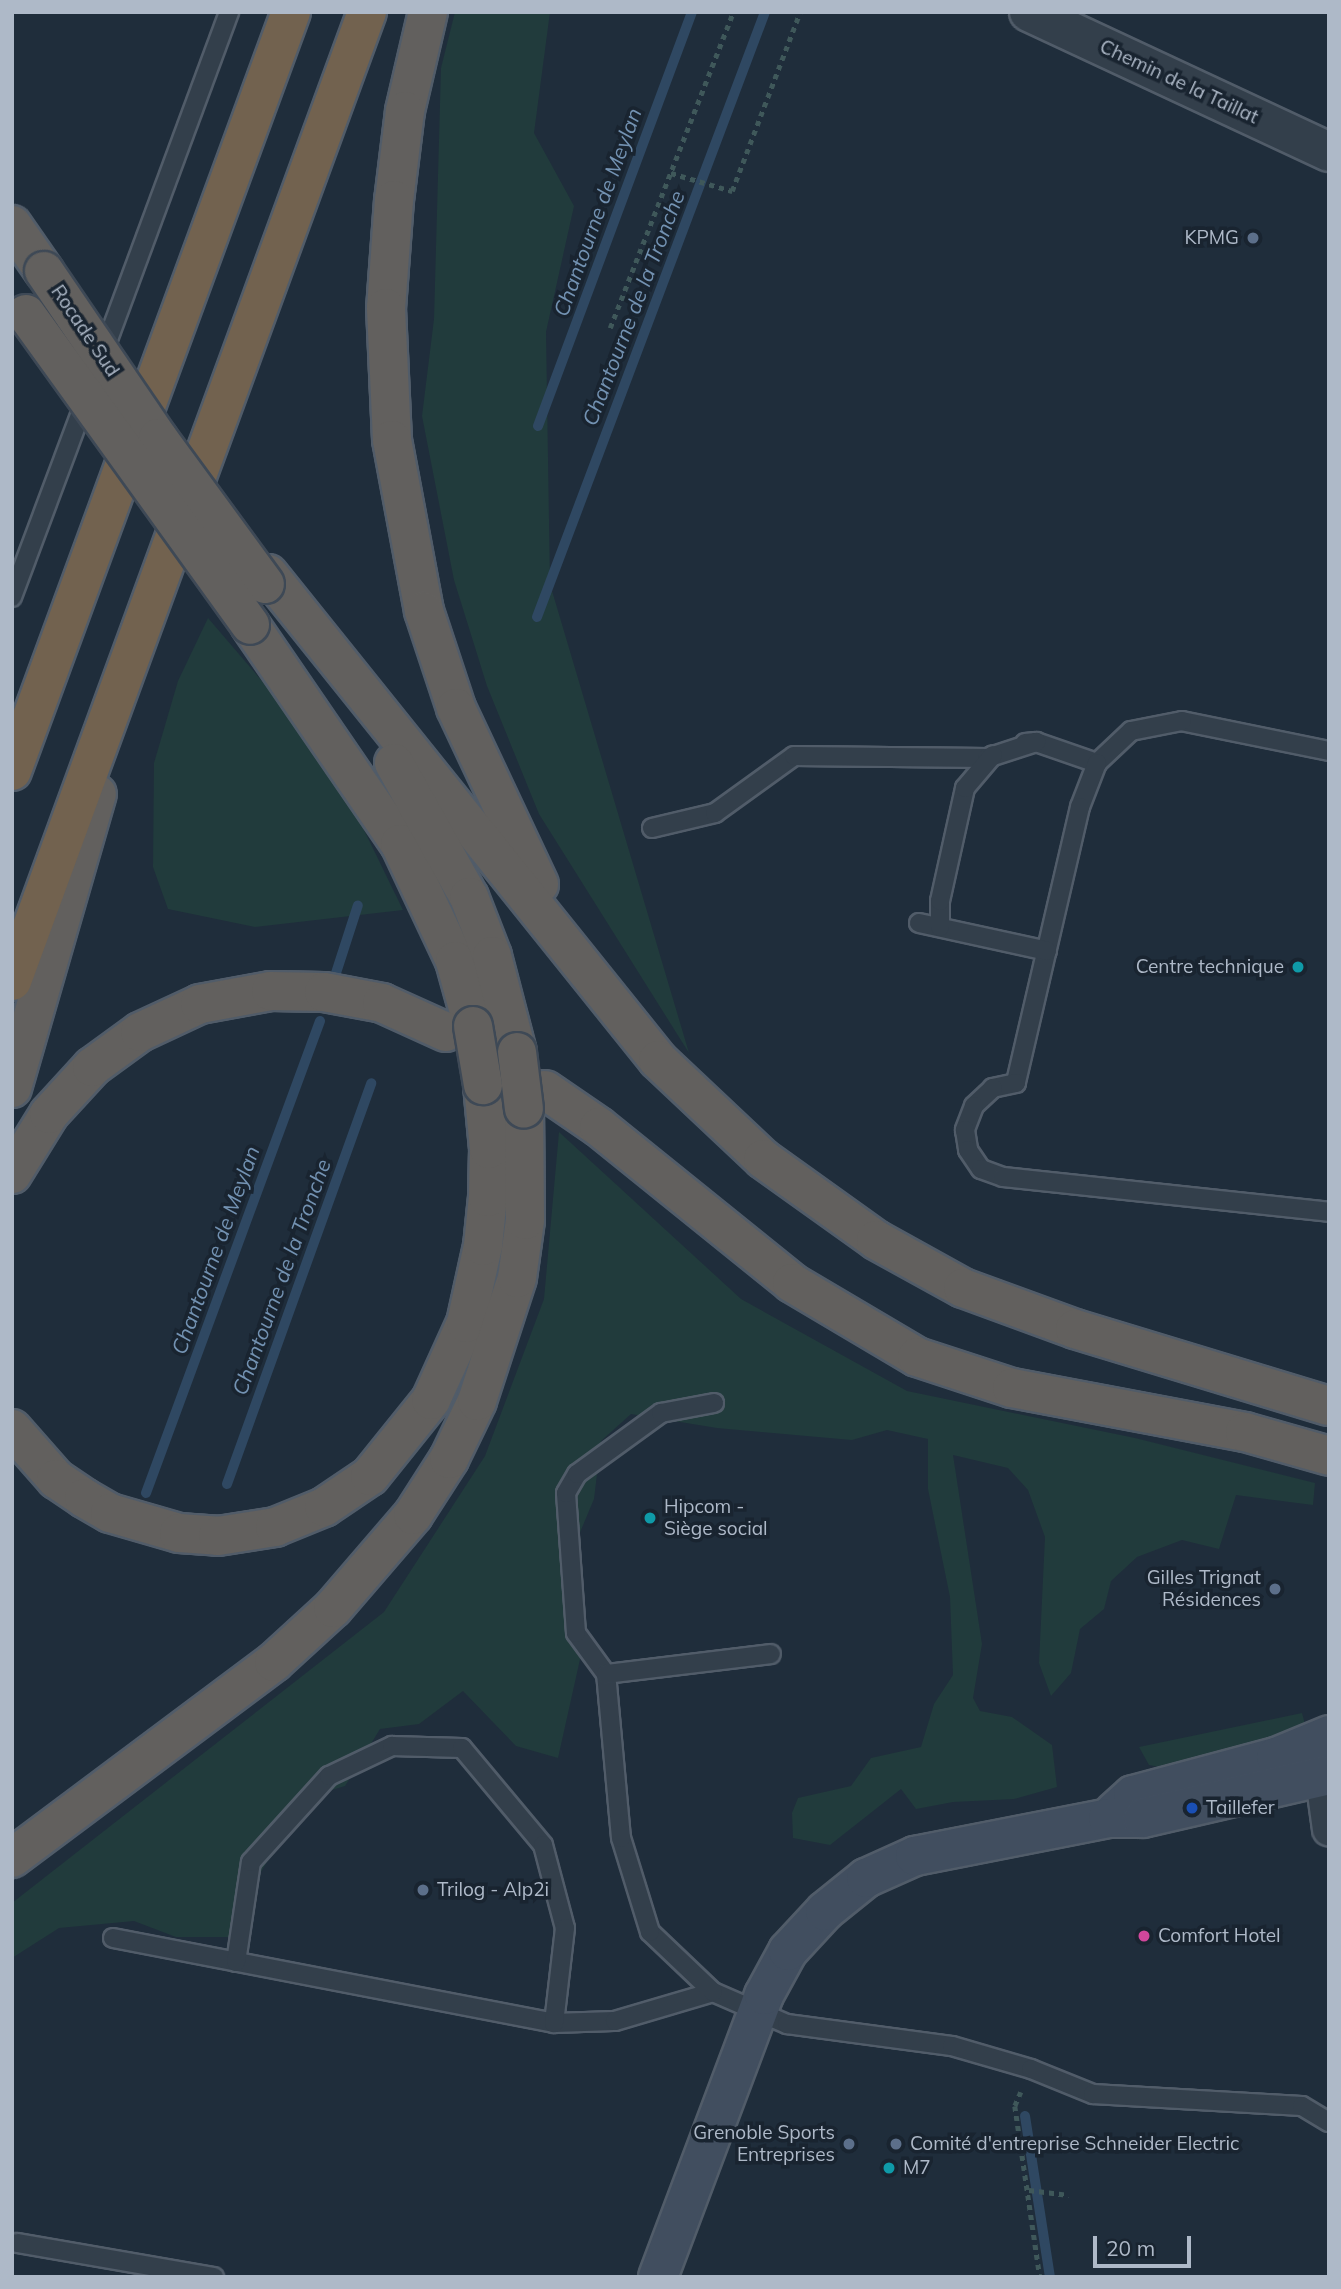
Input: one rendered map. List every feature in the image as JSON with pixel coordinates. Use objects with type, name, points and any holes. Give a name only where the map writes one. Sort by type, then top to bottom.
[{"type":"highway","points":[[12,771],[291,12]]},
{"type":"highway","points":[[12,981],[367,12]]},
{"type":"highway","points":[[428,12],[405,111],[386,308],[391,440],[401,504],[424,611],[456,708],[501,812],[571,949]]},
{"type":"highway","name":"Rocade Sud","points":[[12,225],[158,438],[267,579]]},
{"type":"highway","points":[[12,1429],[56,1479],[85,1498],[110,1513],[179,1533],[218,1536],[275,1527],[324,1507],[370,1476],[430,1400],[466,1323],[483,1246],[489,1149],[483,1085],[459,1029],[455,961],[400,844],[250,625],[19,304]]},
{"type":"highway","points":[[12,1088],[164,560]]},
{"type":"highway","points":[[267,579],[571,949],[658,1060],[699,1104],[763,1159],[876,1240],[963,1288],[1087,1333],[1327,1405]]},
{"type":"highway","points":[[12,1858],[274,1662],[342,1599],[413,1515],[449,1459],[477,1402],[517,1278],[525,1220],[535,1100],[517,1052],[492,956],[436,831],[368,725],[267,579]]},
{"type":"highway","points":[[12,1174],[48,1114],[92,1067],[140,1032],[200,1004],[271,991],[324,992],[382,1003],[459,1029]]},
{"type":"highway","points":[[535,1100],[599,1127],[792,1283],[917,1357],[1012,1388],[1245,1432],[1329,1456]]},
{"type":"main road","points":[[1108,1818],[1133,1795],[1276,1756],[1329,1735]]},
{"type":"main road","points":[[658,2277],[756,2011],[788,1951],[825,1911],[866,1878],[915,1856],[1108,1818],[1143,1818],[1325,1776]]},
{"type":"street","name":"Chemin de la Taillat","points":[[1029,12],[1329,152]]},
{"type":"street","points":[[1325,1776],[1329,1829]]},
{"type":"lane","points":[[12,597],[229,12]]},
{"type":"lane","points":[[1329,751],[1182,721],[1130,732],[1097,763],[1080,807],[1016,1083],[993,1088],[974,1107],[965,1129],[968,1150],[981,1168],[1003,1177],[1329,1212]]},
{"type":"lane","points":[[940,927],[940,901],[965,788],[987,758],[1014,744],[1036,742],[1097,763]]},
{"type":"lane","points":[[652,828],[715,813],[794,756],[987,758]]},
{"type":"lane","points":[[919,923],[1047,951]]},
{"type":"lane","points":[[714,1403],[661,1413],[577,1474],[566,1493],[576,1633],[606,1674],[621,1838],[650,1932],[713,1992],[787,2024],[952,2046],[1031,2069],[1093,2094],[1302,2106],[1329,2122]]},
{"type":"lane","points":[[606,1674],[771,1654]]},
{"type":"lane","points":[[236,1962],[251,1862],[329,1776],[392,1746],[462,1748],[542,1845],[565,1928],[554,2023]]},
{"type":"lane","points":[[113,1938],[554,2023],[615,2021],[713,1992]]},
{"type":"lane","points":[[17,2243],[214,2277]]},
{"type":"path","points":[[610,328],[733,12]]},
{"type":"path","points":[[671,173],[732,191],[800,12]]},
{"type":"path","points":[[1031,2069],[1016,2106],[1040,2277]]},
{"type":"path","points":[[1029,2190],[1069,2195]]},
{"type":"green space","points":[[455,12],[550,12],[534,133],[574,206],[546,332],[550,584],[689,1053],[539,814],[487,686],[454,580],[422,416],[434,319],[441,68]]},
{"type":"green space","points":[[208,618],[303,729],[345,791],[403,910],[255,927],[168,909],[153,867],[154,763],[178,681]]},
{"type":"green space","points":[[559,1132],[741,1299],[907,1391],[1135,1438],[1315,1483],[1313,1505],[1236,1495],[1219,1549],[1182,1540],[1137,1557],[1111,1581],[1104,1609],[1080,1629],[1071,1673],[1051,1696],[1039,1663],[1045,1537],[1028,1490],[1008,1468],[953,1455],[982,1644],[973,1698],[980,1711],[1012,1717],[1052,1745],[1057,1787],[1014,1799],[953,1802],[916,1809],[901,1789],[830,1845],[793,1838],[792,1813],[798,1798],[851,1786],[871,1758],[921,1747],[934,1704],[953,1675],[950,1597],[928,1489],[928,1439],[887,1430],[852,1440],[717,1428],[631,1414],[601,1441],[594,1499],[576,1542],[587,1628],[558,1758],[516,1746],[463,1691],[419,1724],[380,1729],[345,1786],[305,1798],[261,1872],[247,1937],[176,1937],[134,1921],[59,1928],[12,1958],[12,1903],[384,1612],[485,1456],[544,1299]]},
{"type":"green space","points":[[1302,1713],[1308,1736],[1181,1771],[1149,1765],[1139,1747]]},
{"type":"waterway","name":"Chantourne de Meylan","points":[[538,426],[692,12]]},
{"type":"waterway","name":"Chantourne de la Tronche","points":[[537,617],[765,12]]},
{"type":"waterway","name":"Chantourne de Meylan","points":[[336,973],[358,905]]},
{"type":"waterway","name":"Chantourne de Meylan","points":[[146,1493],[320,1021]]},
{"type":"waterway","name":"Chantourne de la Tronche","points":[[227,1484],[371,1083]]},
{"type":"waterway","points":[[1025,2116],[1050,2277]]},
{"type":"place","name":"KPMG","points":[[1253,238]]},
{"type":"place","name":"Centre technique","points":[[1298,967]]},
{"type":"place","name":"Hipcom - Siège social","points":[[650,1518]]},
{"type":"place","name":"Gilles Trignat Résidences","points":[[1275,1589]]},
{"type":"place","name":"Taillefer","points":[[1192,1808]]},
{"type":"place","name":"Trilog - Alp2i","points":[[423,1890]]},
{"type":"place","name":"Comfort Hotel","points":[[1144,1936]]},
{"type":"place","name":"Grenoble Sports Entreprises","points":[[849,2144]]},
{"type":"place","name":"Comité d'entreprise Schneider Electric","points":[[896,2144]]},
{"type":"place","name":"M7","points":[[889,2168]]}]
